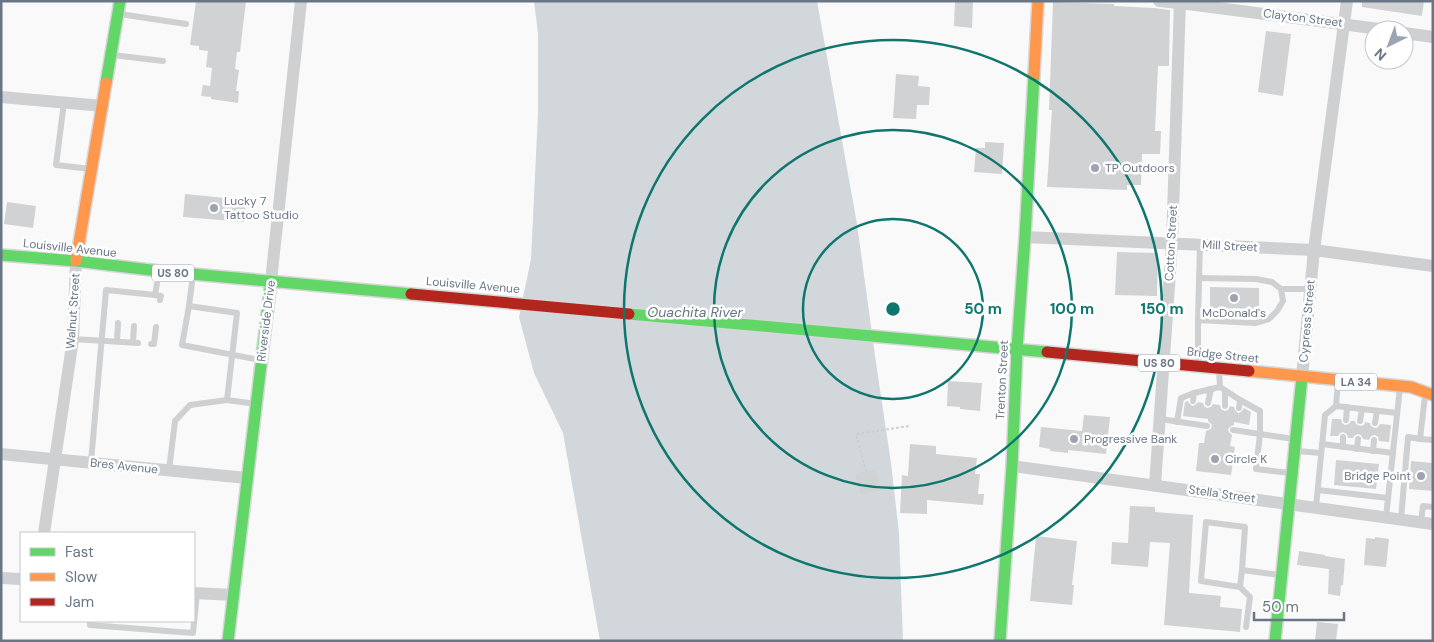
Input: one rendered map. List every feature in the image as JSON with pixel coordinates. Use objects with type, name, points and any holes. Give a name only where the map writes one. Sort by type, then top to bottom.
[{"type":"main road","name":"Walnut Street","points":[[76,261],[120,1]]},
{"type":"main road","name":"Trenton Street","points":[[1000,641],[1012,466],[1017,349],[1038,1]]},
{"type":"main road","name":"Louisville Avenue","points":[[1,255],[76,261],[159,272],[943,342]]},
{"type":"main road","name":"Riverside Drive","points":[[228,641],[271,281]]},
{"type":"main road","name":"Bridge Street","points":[[943,342],[1430,390]]},
{"type":"main road","name":"Cypress Street","points":[[1275,641],[1302,377]]},
{"type":"street","name":"Riverside Drive","points":[[271,281],[301,1]]},
{"type":"street","name":"Clayton Street","points":[[1159,1],[1180,2],[1364,27]]},
{"type":"street","name":"Cypress Street","points":[[1302,377],[1314,250],[1346,1]]},
{"type":"street","name":"Cotton Street","points":[[1155,485],[1172,243],[1180,2]]},
{"type":"street","points":[[1414,34],[1433,37]]},
{"type":"street","points":[[1,97],[103,106]]},
{"type":"street","name":"Mill Street","points":[[1025,237],[1314,250],[1433,266]]},
{"type":"street","name":"Walnut Street","points":[[44,532],[73,339],[76,261]]},
{"type":"street","name":"Bres Avenue","points":[[1,454],[247,478]]},
{"type":"street","name":"Stella Street","points":[[1012,466],[1427,523]]},
{"type":"street","points":[[1,578],[20,579]]},
{"type":"street","points":[[195,593],[234,595]]},
{"type":"lane","points":[[118,14],[186,24]]},
{"type":"lane","points":[[111,55],[163,61]]},
{"type":"lane","points":[[64,102],[56,165],[92,170]]},
{"type":"lane","points":[[1198,366],[1200,244]]},
{"type":"lane","points":[[91,462],[106,290],[121,294],[158,297],[159,272]]},
{"type":"lane","points":[[193,274],[182,344],[261,360]]},
{"type":"lane","points":[[1198,278],[1256,279],[1272,282],[1281,289],[1310,289]]},
{"type":"lane","points":[[1198,320],[1256,323],[1269,318],[1277,311],[1283,301],[1281,289]]},
{"type":"lane","points":[[189,306],[237,313],[227,400]]},
{"type":"lane","points":[[117,341],[118,323]]},
{"type":"lane","points":[[73,339],[135,342],[134,326]]},
{"type":"lane","points":[[151,344],[154,344],[156,327]]},
{"type":"lane","points":[[1219,369],[1225,406]]},
{"type":"lane","points":[[1336,406],[1338,380]]},
{"type":"lane","points":[[1386,517],[1397,413],[1406,387]]},
{"type":"lane","points":[[1177,422],[1181,398],[1211,389],[1223,389],[1260,411],[1260,434],[1256,469],[1291,473]]},
{"type":"lane","points":[[1208,404],[1211,389]]},
{"type":"lane","points":[[1420,439],[1430,390]]},
{"type":"lane","points":[[1193,401],[1194,393]]},
{"type":"lane","points":[[168,470],[174,421],[190,405],[227,400],[256,404]]},
{"type":"lane","points":[[1239,408],[1240,400]]},
{"type":"lane","points":[[1316,508],[1325,415],[1336,406],[1397,413]]},
{"type":"lane","points":[[1346,420],[1347,407]]},
{"type":"lane","points":[[1360,422],[1362,409]]},
{"type":"lane","points":[[1376,423],[1377,410]]},
{"type":"lane","points":[[1160,419],[1177,422],[1190,420],[1206,424]]},
{"type":"lane","points":[[1236,428],[1321,454]]},
{"type":"lane","points":[[1395,436],[1433,440]]},
{"type":"lane","points":[[1342,447],[1344,437]]},
{"type":"lane","points":[[1401,519],[1408,437]]},
{"type":"lane","points":[[1357,449],[1358,438]]},
{"type":"lane","points":[[1373,451],[1374,440]]},
{"type":"lane","points":[[1322,444],[1393,453]]},
{"type":"lane","points":[[1318,490],[1388,498]]},
{"type":"lane","points":[[1427,523],[1423,506],[1433,507]]},
{"type":"lane","points":[[1240,587],[1245,527],[1206,522],[1201,581],[1240,587],[1250,597],[1246,627]]},
{"type":"lane","points":[[1242,570],[1282,575]]},
{"type":"lane","points":[[90,622],[90,625],[193,633],[194,622]]},
{"type":"path","points":[[866,472],[856,434],[909,426]]},
{"type":"water","name":"Ouachita River","points":[[534,1],[817,1],[857,224],[891,463],[899,533],[903,641],[600,641],[563,433],[534,373],[519,317],[531,259],[538,113],[538,34]]},
{"type":"building","points":[[196,1],[246,1],[240,52],[237,52],[235,69],[239,70],[236,91],[239,91],[238,103],[201,96],[203,85],[210,86],[212,68],[206,67],[208,51],[199,50],[199,46],[190,45]]},
{"type":"building","points":[[955,1],[973,1],[972,28],[954,26]]},
{"type":"building","points":[[1362,1],[1424,1],[1422,16],[1362,7]]},
{"type":"building","points":[[1053,2],[1114,4],[1114,6],[1170,10],[1169,66],[1158,66],[1155,131],[1161,131],[1160,154],[1142,154],[1141,185],[1127,185],[1127,190],[1047,187],[1052,110],[1049,110]]},
{"type":"building","points":[[1266,31],[1291,34],[1283,96],[1258,92]]},
{"type":"building","points":[[896,74],[919,76],[918,86],[930,87],[929,105],[917,105],[916,119],[893,118]]},
{"type":"building","points":[[985,142],[1004,143],[1002,174],[974,172],[976,148],[985,148]]},
{"type":"building","name":"Lucky 7 Tattoo Studio","points":[[185,194],[246,200],[244,222],[183,217]]},
{"type":"building","points":[[7,202],[36,206],[33,228],[4,224]]},
{"type":"building","points":[[1117,252],[1158,253],[1157,296],[1115,295]]},
{"type":"building","name":"McDonald's","points":[[1210,287],[1259,288],[1259,309],[1210,308]]},
{"type":"building","points":[[948,381],[982,383],[980,411],[947,406]]},
{"type":"building","points":[[1188,401],[1192,406],[1198,402],[1203,403],[1207,408],[1213,404],[1220,405],[1221,409],[1225,411],[1230,406],[1234,407],[1238,413],[1244,408],[1251,412],[1249,425],[1234,422],[1234,425],[1228,429],[1232,435],[1230,446],[1235,447],[1231,475],[1196,471],[1199,443],[1204,443],[1206,431],[1211,429],[1212,425],[1208,419],[1183,416],[1185,402]]},
{"type":"building","name":"Progressive Bank","points":[[1084,415],[1110,417],[1106,454],[1068,450],[1068,453],[1050,451],[1050,449],[1039,447],[1041,427],[1082,431]]},
{"type":"building","points":[[1332,419],[1341,419],[1345,425],[1355,421],[1360,426],[1364,425],[1365,422],[1370,423],[1375,428],[1380,424],[1391,425],[1389,442],[1379,441],[1375,435],[1371,436],[1369,440],[1363,439],[1358,434],[1353,438],[1348,438],[1347,434],[1343,432],[1338,436],[1330,436]]},
{"type":"building","points":[[910,444],[936,446],[936,454],[977,458],[975,474],[980,474],[978,494],[984,494],[983,505],[927,500],[927,514],[900,513],[902,475],[908,476]]},
{"type":"building","points":[[1336,460],[1379,464],[1376,489],[1334,485]]},
{"type":"building","name":"Bridge Point","points":[[1411,461],[1433,463],[1433,491],[1409,489]]},
{"type":"building","points":[[875,469],[881,490],[861,495],[855,474]]},
{"type":"building","points":[[1130,506],[1155,507],[1155,512],[1193,515],[1189,593],[1221,596],[1220,607],[1242,609],[1240,632],[1164,625],[1170,543],[1150,542],[1148,567],[1111,564],[1112,542],[1128,543]]},
{"type":"building","points":[[1036,536],[1077,541],[1072,585],[1074,585],[1072,605],[1030,601]]},
{"type":"building","points":[[1375,537],[1389,539],[1386,567],[1364,565],[1366,538],[1375,539]]},
{"type":"building","points":[[1299,551],[1345,559],[1340,596],[1328,594],[1329,569],[1297,565]]},
{"type":"building","points":[[1317,622],[1338,624],[1336,641],[1315,641]]},
{"type":"traffic: fast","points":[[106,83],[120,1]]},
{"type":"traffic: fast","points":[[1000,641],[1034,75]]},
{"type":"traffic: fast","points":[[1,255],[411,294]]},
{"type":"traffic: fast","points":[[228,641],[271,281]]},
{"type":"traffic: fast","points":[[629,314],[1047,352]]},
{"type":"traffic: fast","points":[[1275,641],[1302,377]]},
{"type":"traffic: slow","points":[[1034,75],[1038,1]]},
{"type":"traffic: slow","points":[[76,261],[106,83]]},
{"type":"traffic: slow","points":[[1249,371],[1411,387],[1433,395]]},
{"type":"traffic: jam","points":[[411,294],[629,314]]},
{"type":"traffic: jam","points":[[1047,352],[1249,371]]},
{"type":"place","name":"TP Outdoors","points":[[1095,168]]},
{"type":"place","name":"Lucky 7 Tattoo Studio","points":[[214,208]]},
{"type":"place","name":"McDonald's","points":[[1234,298]]},
{"type":"place","name":"Progressive Bank","points":[[1074,439]]},
{"type":"place","name":"Circle K","points":[[1215,459]]},
{"type":"place","name":"Bridge Point","points":[[1421,476]]}]
